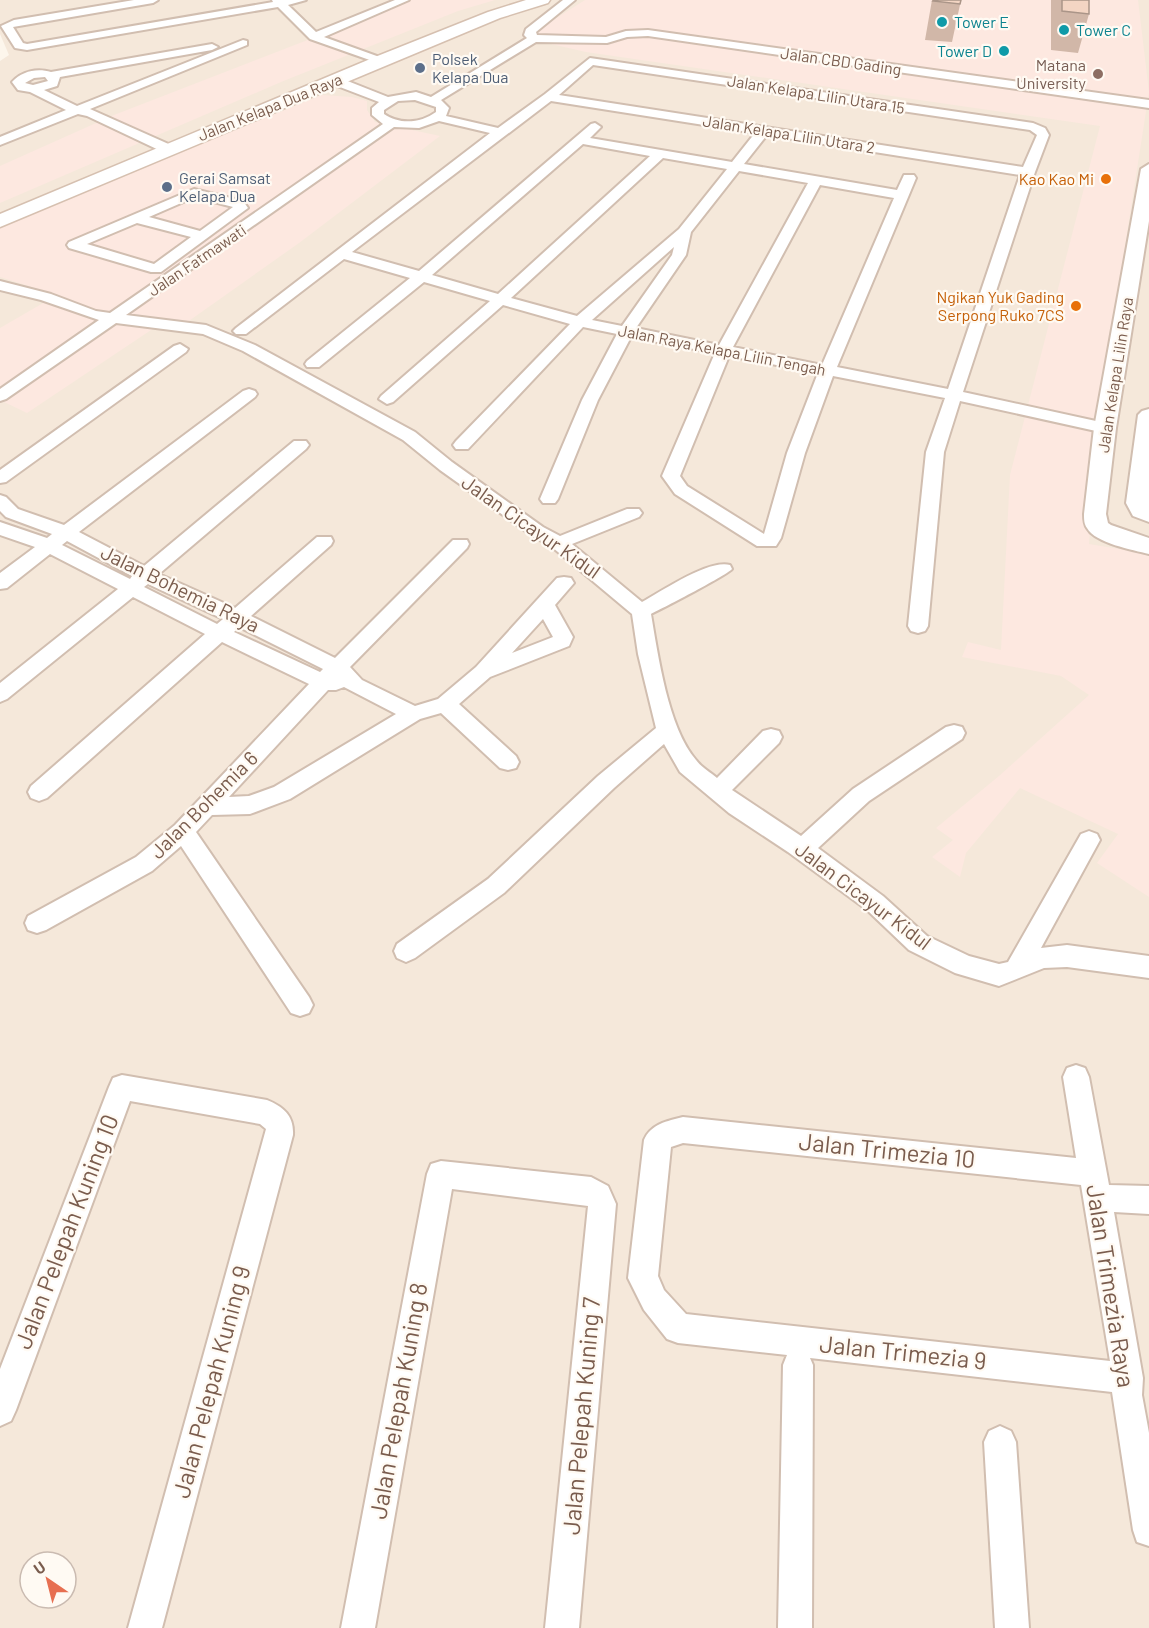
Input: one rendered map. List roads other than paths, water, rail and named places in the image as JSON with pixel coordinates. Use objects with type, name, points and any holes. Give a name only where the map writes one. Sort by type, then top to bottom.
[{"type":"main road","name":"Jalan Kelapa Dua Raya","points":[[0,221],[161,146],[336,81],[374,58],[455,18],[507,0]]},
{"type":"main road","name":"Jalan Kelapa Dua Raya","points":[[0,210],[374,58],[542,0]]},
{"type":"street","points":[[153,0],[7,26],[19,46],[27,47],[301,0]]},
{"type":"street","points":[[314,37],[404,0]]},
{"type":"street","points":[[434,100],[534,39],[530,31],[570,0]]},
{"type":"street","points":[[279,2],[314,37],[374,58]]},
{"type":"street","name":"Jalan CBD Gading","points":[[534,39],[607,40],[626,34],[648,33],[1149,104]]},
{"type":"street","points":[[0,141],[75,110],[90,109],[244,44],[237,42],[60,85],[22,83],[75,110]]},
{"type":"street","name":"Jalan Kelapa Lilin Utara 15","points":[[549,97],[590,62],[1033,127],[1041,131],[1043,135],[1028,172]]},
{"type":"street","points":[[336,81],[387,101]]},
{"type":"street","points":[[60,85],[90,109],[161,146]]},
{"type":"street","points":[[437,117],[443,108],[434,100],[416,96],[387,101],[378,108],[378,115],[392,123],[417,124],[437,117],[500,132]]},
{"type":"street","points":[[241,331],[549,97]]},
{"type":"street","name":"Jalan Kelapa Lilin Utara 2","points":[[549,97],[1028,172]]},
{"type":"street","name":"Jalan Fatmawati","points":[[0,396],[392,123]]},
{"type":"street","points":[[313,364],[422,276],[595,127]]},
{"type":"street","points":[[462,446],[580,322],[684,232],[765,129]]},
{"type":"street","points":[[580,140],[901,195]]},
{"type":"street","points":[[387,399],[659,155]]},
{"type":"street","name":"Jalan Kelapa Lilin Raya","points":[[1104,531],[1097,526],[1095,514],[1105,429],[1140,280],[1149,169]]},
{"type":"street","points":[[918,626],[935,452],[1028,172]]},
{"type":"street","points":[[816,181],[724,350],[671,476],[681,490],[764,542],[769,542],[772,538],[796,453],[827,371],[909,178]]},
{"type":"street","points":[[194,193],[238,204],[240,208],[223,222],[156,269],[74,245],[194,193]]},
{"type":"street","points":[[136,218],[203,236]]},
{"type":"street","points":[[223,222],[244,228]]},
{"type":"street","points":[[549,499],[590,400],[626,331],[679,255],[684,232]]},
{"type":"street","name":"Jalan Raya Kelapa Lilin Tengah","points":[[342,254],[580,322],[953,394],[1105,429]]},
{"type":"street","name":"Jalan Cicayur Kidul","points":[[0,285],[46,297],[76,310],[112,318],[206,330],[249,348],[409,436],[446,466],[528,525],[559,543],[592,567],[641,611],[648,654],[667,730],[688,766],[737,807],[802,849],[875,903],[918,943],[964,965],[999,975],[1042,958],[1067,956],[1149,967]]},
{"type":"street","points":[[0,478],[180,349]]},
{"type":"street","points":[[0,583],[249,394]]},
{"type":"street","points":[[1104,531],[1145,513],[1137,503],[1149,415]]},
{"type":"street","points":[[0,694],[138,582],[300,445]]},
{"type":"street","name":"Jalan Bohemia Raya","points":[[0,501],[12,513],[67,533],[138,582],[219,633],[331,675],[414,714]]},
{"type":"street","points":[[559,543],[633,513]]},
{"type":"street","name":"Jalan Bohemia Raya","points":[[0,528],[138,582],[237,617],[331,675]]},
{"type":"street","points":[[1104,531],[1118,538],[1149,546]]},
{"type":"street","points":[[39,792],[324,541]]},
{"type":"street","name":"Jalan Bohemia 6","points":[[37,923],[144,864],[183,831],[331,675],[460,544]]},
{"type":"street","points":[[641,611],[697,580],[723,570]]},
{"type":"street","points":[[207,806],[250,805],[282,793],[414,714],[445,704],[483,672],[564,583]]},
{"type":"street","points":[[483,672],[562,641],[563,637],[544,603]]},
{"type":"street","points":[[445,704],[508,762]]},
{"type":"street","points":[[406,951],[496,886],[606,782],[667,730]]},
{"type":"street","points":[[802,849],[861,795],[954,733]]},
{"type":"street","points":[[718,791],[771,736]]},
{"type":"street","points":[[183,831],[300,1005]]},
{"type":"street","points":[[1016,970],[1089,840]]},
{"type":"street","name":"Jalan Trimezia Raya","points":[[1076,1077],[1094,1186],[1135,1390],[1149,1530]]},
{"type":"street","name":"Jalan Pelepah Kuning 10","points":[[0,1410],[122,1087],[267,1113],[280,1124],[279,1135]]},
{"type":"street","name":"Jalan Trimezia 10","points":[[678,1328],[654,1300],[643,1278],[658,1140],[668,1134],[683,1130],[1094,1186],[1149,1200]]},
{"type":"street","name":"Jalan Pelepah Kuning 9","points":[[144,1628],[279,1135]]},
{"type":"street","name":"Jalan Pelepah Kuning 7","points":[[441,1174],[591,1191],[598,1196],[602,1204],[561,1628]]},
{"type":"street","name":"Jalan Pelepah Kuning 8","points":[[358,1628],[441,1174]]},
{"type":"street","name":"Jalan Trimezia 9","points":[[678,1328],[1135,1390]]},
{"type":"street","points":[[795,1628],[798,1365]]},
{"type":"street","points":[[1000,1442],[1012,1628]]},
{"type":"place","name":"Tower E","points":[[942,22]]},
{"type":"place","name":"Tower C","points":[[1064,30]]},
{"type":"place","name":"Tower D","points":[[1004,51]]},
{"type":"place","name":"Polsek Kelapa Dua","points":[[420,68]]},
{"type":"place","name":"Matana University","points":[[1098,74]]},
{"type":"place","name":"Kao Kao Mi","points":[[1106,179]]},
{"type":"place","name":"Gerai Samsat Kelapa Dua","points":[[167,187]]},
{"type":"place","name":"Ngikan Yuk Gading Serpong Ruko 7CS","points":[[1076,306]]}]
